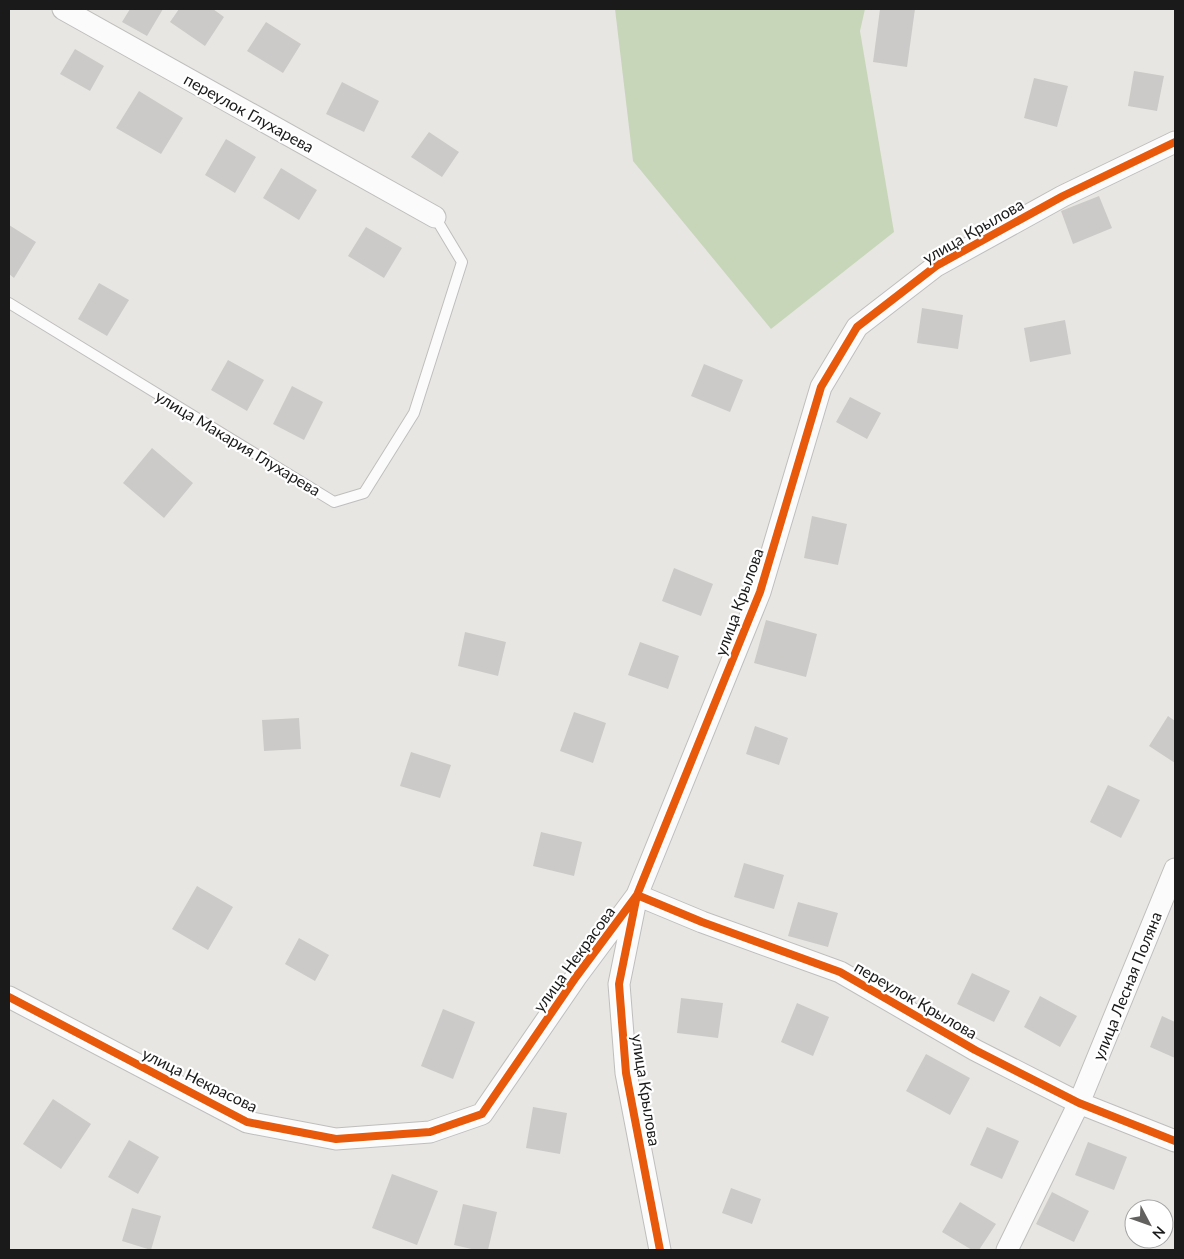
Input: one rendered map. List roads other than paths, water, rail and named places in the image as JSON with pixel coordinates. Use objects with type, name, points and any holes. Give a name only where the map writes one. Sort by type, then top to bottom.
[{"type":"street","name":"переулок Глухарева","points":[[63,9],[435,217]]},
{"type":"street","name":"улица Крылова","points":[[660,1250],[626,1073],[619,984],[637,895],[760,592],[821,387],[857,327],[936,266],[1063,196],[1175,142]]},
{"type":"street","name":"улица Лесная Поляна","points":[[1007,1250],[1079,1103],[1175,869]]},
{"type":"street","name":"улица Некрасова","points":[[9,997],[248,1122],[336,1139],[430,1132],[482,1114],[576,976],[637,895]]},
{"type":"street","name":"переулок Крылова","points":[[637,895],[702,922],[840,972],[975,1050],[1079,1103],[1175,1141]]},
{"type":"lane","name":"улица Макария Глухарева","points":[[9,303],[334,502],[364,493],[414,413],[462,262],[435,217]]}]
